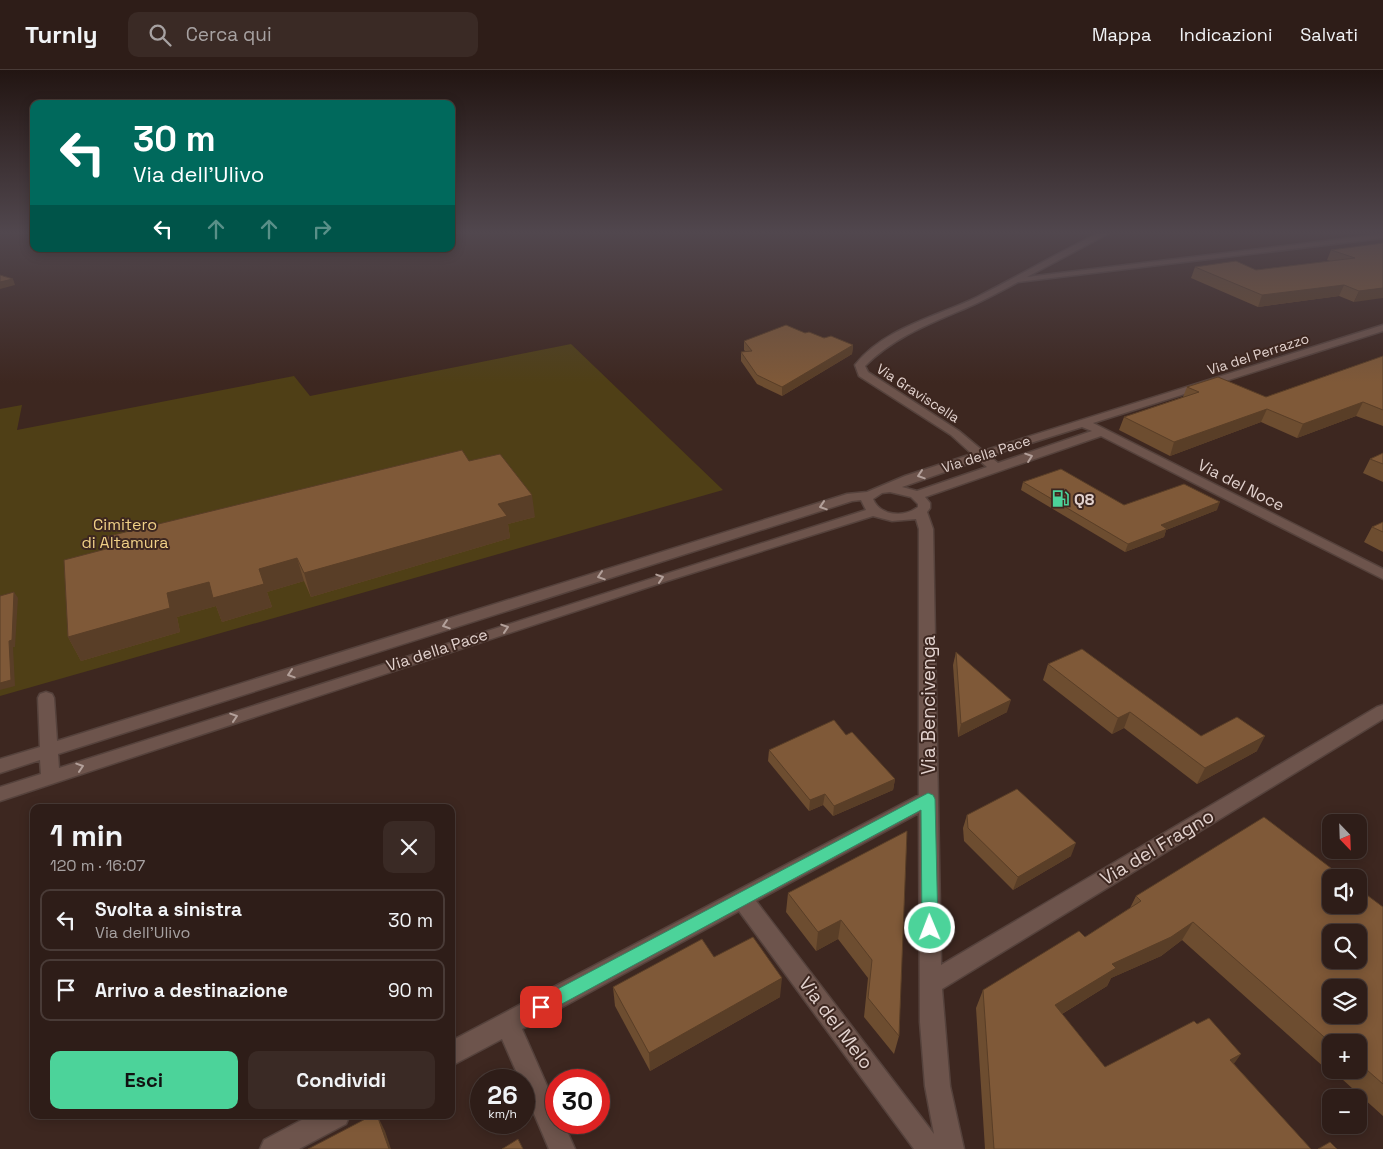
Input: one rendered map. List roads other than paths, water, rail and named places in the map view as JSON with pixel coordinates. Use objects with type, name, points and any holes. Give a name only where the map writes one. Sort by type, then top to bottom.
[{"type":"street","name":"Via Graviscella","points":[[996,468],[955,433],[863,374],[860,366],[871,353],[891,340],[1008,282]]},
{"type":"street","name":"Via del Perrazzo","points":[[1084,423],[1383,328]]},
{"type":"street","name":"Via della Pace","points":[[0,766],[851,497],[870,495],[874,491],[890,488],[909,479],[1084,423]]},
{"type":"street","name":"Via del Noce","points":[[1084,423],[1383,575]]},
{"type":"street","name":"Via della Pace","points":[[916,495],[1101,432]]},
{"type":"street","points":[[890,488],[908,491],[916,495]]},
{"type":"street","points":[[870,495],[867,499],[868,504],[875,511],[886,516],[923,520]]},
{"type":"street","name":"Via Bencivenga","points":[[916,495],[924,503],[930,983],[933,1059],[941,1114],[939,1144]]},
{"type":"street","name":"Via della Pace","points":[[0,794],[688,569],[875,511]]},
{"type":"street","points":[[46,698],[50,777]]},
{"type":"street","name":"Via del Fragno","points":[[930,983],[1383,710]]},
{"type":"street","points":[[455,1052],[928,799]]},
{"type":"street","name":"Via del Melo","points":[[742,899],[939,1144]]},
{"type":"street","points":[[508,1024],[562,1149]]},
{"type":"street","points":[[273,1149],[329,1119]]},
{"type":"place","name":"Q8","points":[[1060,499]]},
{"type":"park label","name":"Cimitero di Altamura","points":[[125,533]]}]
